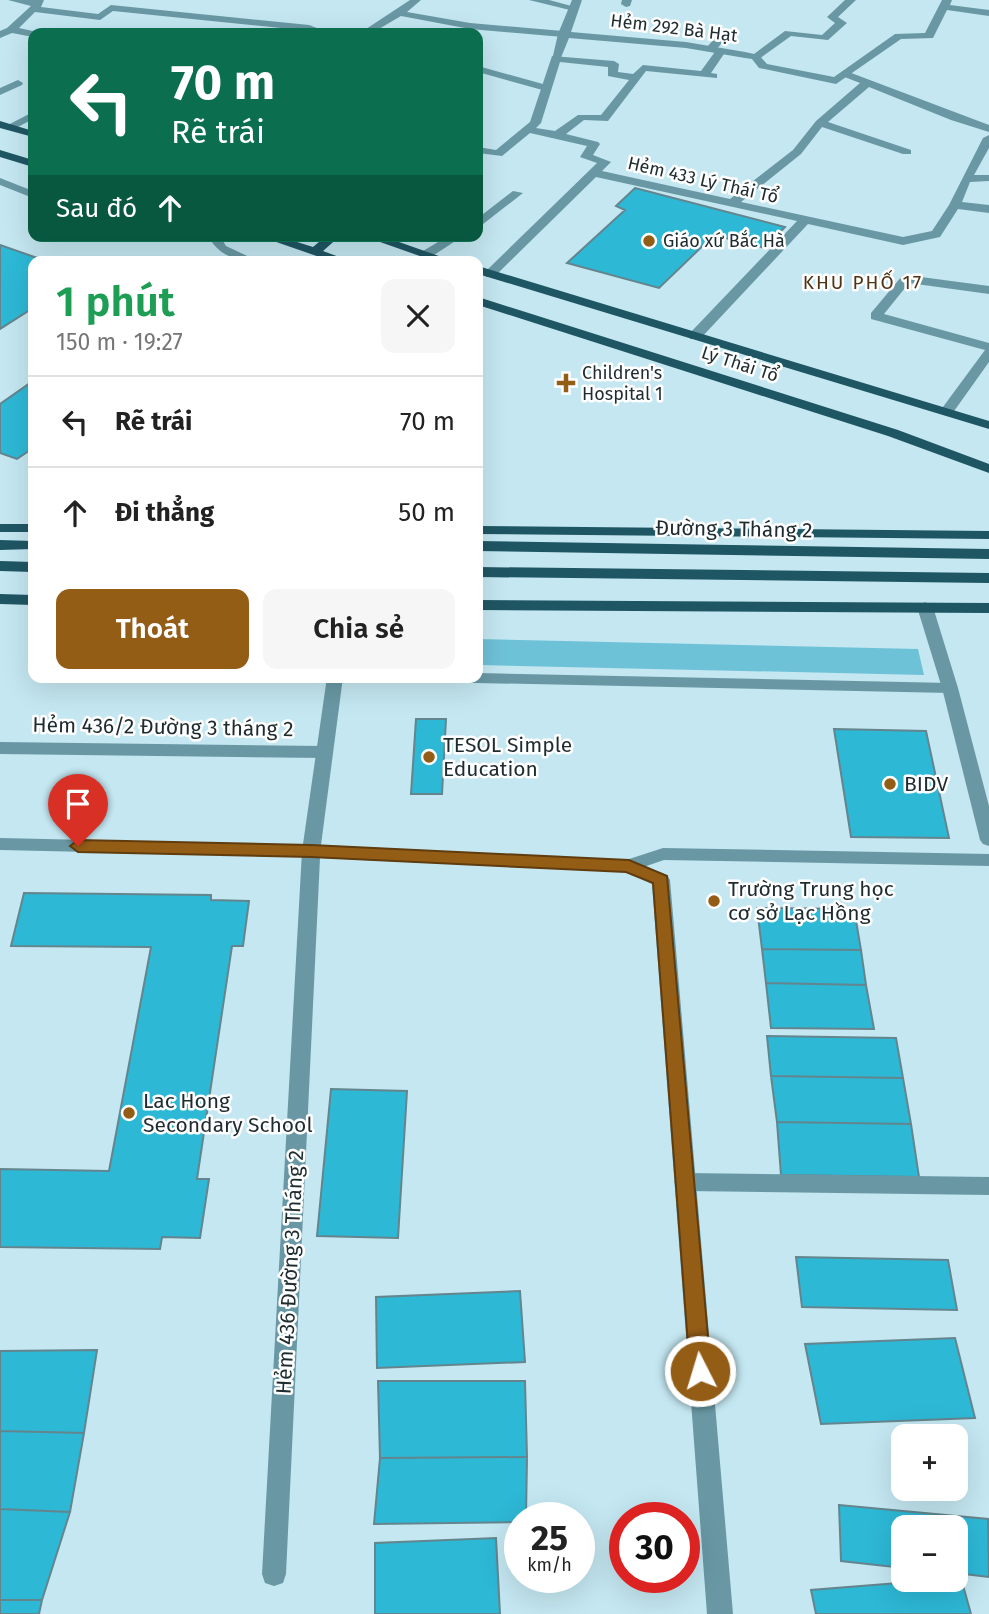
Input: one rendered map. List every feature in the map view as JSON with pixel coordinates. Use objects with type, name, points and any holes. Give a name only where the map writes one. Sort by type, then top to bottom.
[{"type":"main road","points":[[5,126],[28,133]]},
{"type":"main road","points":[[0,154],[28,162]]},
{"type":"main road","points":[[283,242],[327,256]]},
{"type":"main road","points":[[314,252],[326,242]]},
{"type":"main road","points":[[388,242],[433,256]]},
{"type":"main road","name":"Lý Thái Tổ","points":[[484,272],[989,425]]},
{"type":"main road","name":"Lý Thái Tổ","points":[[483,305],[893,433],[989,469]]},
{"type":"main road","points":[[0,528],[28,528]]},
{"type":"main road","points":[[943,554],[982,535],[989,528]]},
{"type":"main road","name":"Đường 3 Tháng 2","points":[[483,530],[982,535]]},
{"type":"main road","points":[[535,530],[537,547]]},
{"type":"main road","points":[[0,545],[28,545]]},
{"type":"main road","name":"Đường 3 Tháng 2","points":[[483,547],[989,555]]},
{"type":"main road","points":[[0,566],[28,567]]},
{"type":"main road","points":[[483,572],[989,578]]},
{"type":"main road","points":[[0,599],[28,600]]},
{"type":"main road","points":[[483,605],[989,608]]},
{"type":"street","points":[[13,0],[100,18],[111,8],[309,28]]},
{"type":"street","points":[[374,28],[416,0]]},
{"type":"street","points":[[483,151],[498,154],[535,123],[563,34],[576,4],[534,0]]},
{"type":"street","points":[[755,57],[789,33],[824,38],[842,23],[832,17],[851,0]]},
{"type":"street","points":[[5,33],[38,4]]},
{"type":"street","points":[[845,74],[899,36],[929,36],[946,4],[989,13]]},
{"type":"street","name":"Hẻm 292 Bà Hạt","points":[[399,13],[459,28]]},
{"type":"street","name":"Hẻm 292 Bà Hạt","points":[[483,31],[563,34],[716,50],[755,57],[763,66],[836,81],[845,74]]},
{"type":"street","points":[[557,135],[582,117],[604,119],[643,68],[708,75],[726,31]]},
{"type":"street","points":[[5,33],[28,34]]},
{"type":"street","points":[[556,58],[614,64],[612,74],[636,78]]},
{"type":"street","points":[[483,70],[546,88]]},
{"type":"street","points":[[845,74],[989,129]]},
{"type":"street","points":[[0,92],[18,83]]},
{"type":"street","points":[[731,204],[797,152],[820,124],[867,83]]},
{"type":"street","points":[[5,126],[28,117]]},
{"type":"street","points":[[820,124],[907,152]]},
{"type":"street","points":[[484,272],[605,162],[586,157],[594,144],[527,129]]},
{"type":"street","name":"Hẻm 433 Lý Thái Tổ","points":[[594,173],[902,241],[936,234],[956,205],[966,179],[989,138]]},
{"type":"street","points":[[966,179],[989,178]]},
{"type":"street","points":[[0,181],[28,193]]},
{"type":"street","points":[[483,220],[517,193]]},
{"type":"street","points":[[956,205],[989,209]]},
{"type":"street","name":"Hẻm 433 Lý Thái Tổ","points":[[695,335],[804,221]]},
{"type":"street","points":[[218,242],[221,248],[240,256]]},
{"type":"street","points":[[427,254],[447,242]]},
{"type":"street","points":[[989,290],[906,279],[876,316],[989,347]]},
{"type":"street","points":[[947,411],[989,353]]},
{"type":"street","points":[[925,607],[950,688],[989,840]]},
{"type":"street","points":[[483,678],[950,688]]},
{"type":"street","name":"Hẻm 436 Đường 3 Tháng 2","points":[[274,1574],[311,851],[334,683]]},
{"type":"street","name":"Hẻm 436/2 Đường 3 tháng 2","points":[[0,748],[325,752]]},
{"type":"street","points":[[0,844],[311,851],[629,866],[661,880],[720,1614]]},
{"type":"street","points":[[629,866],[663,854],[989,860]]},
{"type":"street","points":[[685,1182],[989,1186]]},
{"type":"shaded area","points":[[483,639],[918,649],[924,675],[483,665]]},
{"type":"building","name":"Giáo xứ Bắc Hà","points":[[635,188],[785,227],[765,248],[714,235],[659,288],[567,263],[625,210],[616,206]]},
{"type":"building","points":[[0,245],[32,256],[28,256],[28,311],[0,329]]},
{"type":"building","points":[[28,384],[28,451],[17,459],[0,453],[0,404]]},
{"type":"building","name":"TESOL Simple Education","points":[[416,719],[446,719],[442,794],[411,794]]},
{"type":"building","name":"BIDV","points":[[834,729],[926,731],[949,838],[851,837]]},
{"type":"building","points":[[24,893],[211,895],[211,900],[249,901],[243,946],[232,946],[197,1179],[209,1179],[200,1238],[162,1237],[160,1249],[0,1247],[0,1169],[109,1171],[151,947],[11,946]]},
{"type":"building","points":[[757,908],[854,909],[861,950],[762,949]]},
{"type":"building","points":[[762,949],[861,950],[866,985],[766,983]]},
{"type":"building","points":[[766,983],[866,985],[874,1029],[771,1028]]},
{"type":"building","points":[[767,1036],[896,1038],[903,1078],[771,1076]]},
{"type":"building","points":[[771,1076],[903,1078],[911,1124],[777,1122]]},
{"type":"building","points":[[331,1089],[407,1091],[398,1238],[317,1236]]},
{"type":"building","points":[[777,1122],[911,1124],[919,1177],[781,1175]]},
{"type":"building","points":[[796,1257],[948,1260],[957,1310],[802,1307]]},
{"type":"building","points":[[520,1291],[525,1362],[377,1368],[376,1297]]},
{"type":"building","points":[[955,1338],[975,1418],[821,1424],[805,1344]]},
{"type":"building","points":[[97,1350],[84,1433],[0,1431],[0,1351]]},
{"type":"building","points":[[378,1381],[525,1381],[527,1457],[380,1458]]},
{"type":"building","points":[[0,1431],[84,1433],[70,1512],[0,1509]]},
{"type":"building","points":[[527,1457],[526,1502],[504,1502],[504,1522],[374,1524],[380,1458]]},
{"type":"building","points":[[839,1505],[945,1515],[891,1515],[891,1567],[841,1561]]},
{"type":"building","points":[[0,1509],[70,1512],[42,1600],[0,1600]]},
{"type":"building","points":[[968,1517],[988,1519],[989,1577],[968,1574]]},
{"type":"building","points":[[496,1538],[500,1614],[375,1614],[375,1543]]},
{"type":"building","points":[[891,1584],[891,1592],[965,1592],[971,1614],[816,1614],[811,1590]]},
{"type":"building","points":[[0,1600],[42,1600],[39,1614],[0,1614]]},
{"type":"place","name":"Giáo xứ Bắc Hà","points":[[649,241]]},
{"type":"place","name":"Children's Hospital 1","points":[[566,383]]},
{"type":"place","name":"TESOL Simple Education","points":[[429,757]]},
{"type":"place","name":"BIDV","points":[[890,784]]},
{"type":"place","name":"Trường Trung học cơ sở Lạc Hồng","points":[[714,901]]},
{"type":"place","name":"Lac Hong Secondary School","points":[[129,1113]]},
{"type":"district","name":"KHU PHỐ 17","points":[[863,282]]},
{"type":"route","points":[[78,846],[311,851],[629,866],[661,880],[700,1371]]}]
